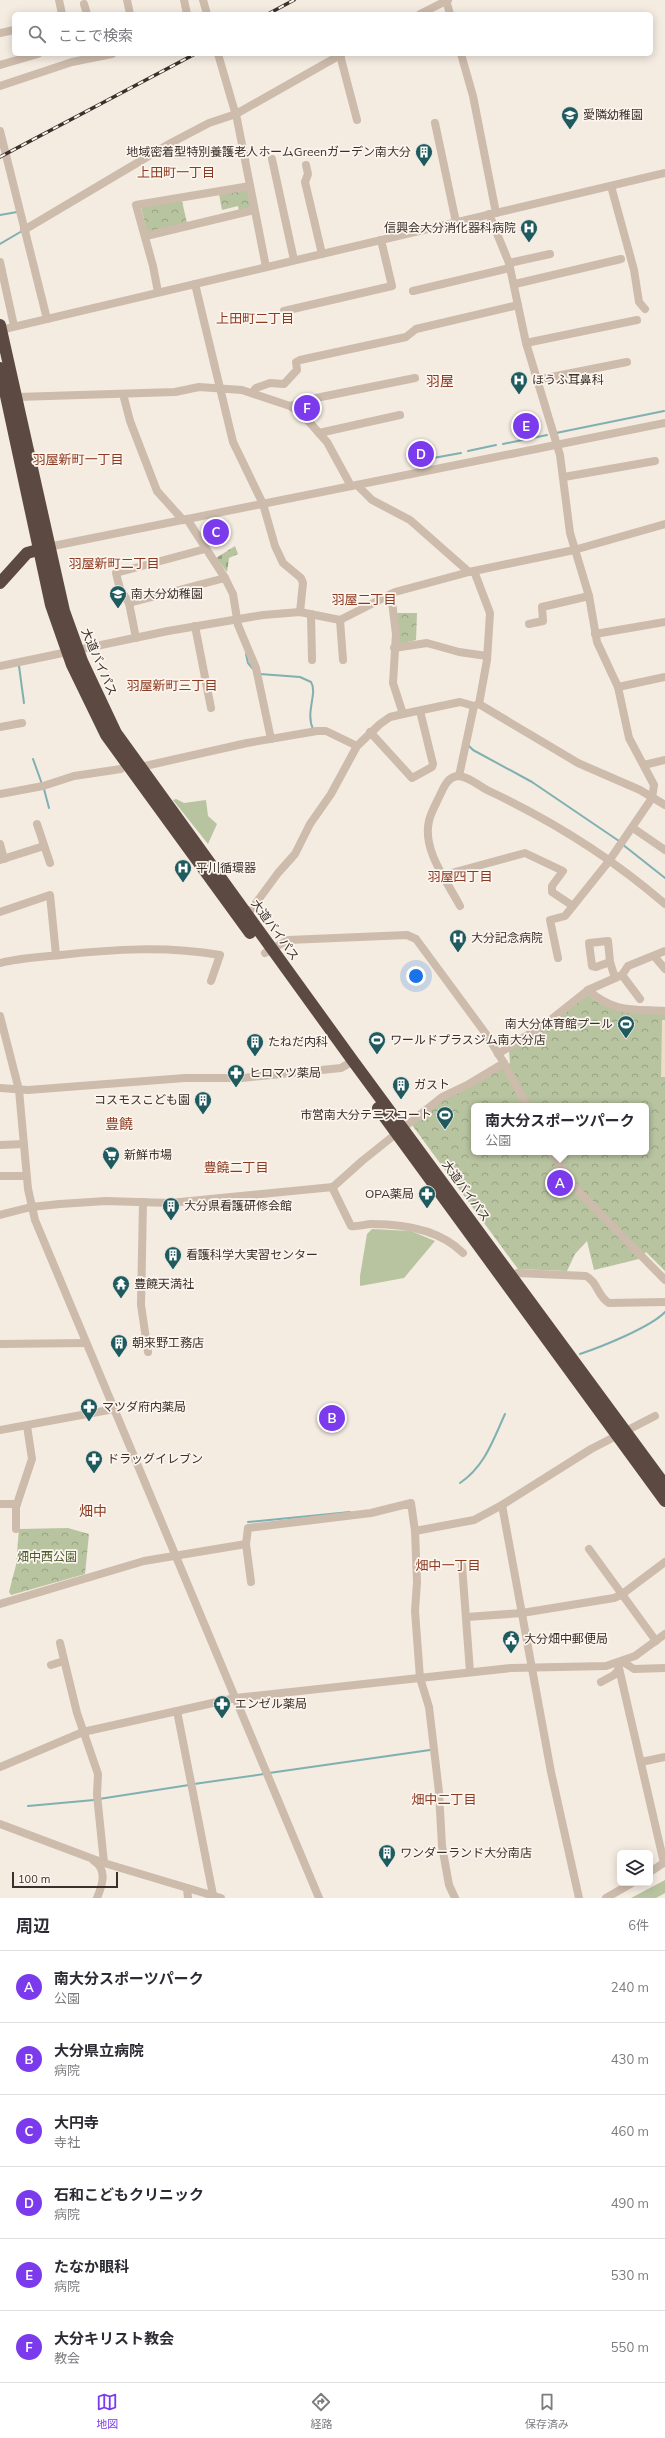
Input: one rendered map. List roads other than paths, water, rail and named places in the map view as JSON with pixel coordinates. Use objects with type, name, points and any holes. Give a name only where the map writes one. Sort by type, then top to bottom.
[{"type":"highway","name":"大道バイパス","points":[[1,328],[7,395]]},
{"type":"highway","name":"大道バイパス","points":[[0,368],[43,548],[51,605],[72,650],[129,761],[621,1433],[665,1485]]},
{"type":"highway","points":[[0,583],[27,553],[43,548]]},
{"type":"highway","name":"大道バイパス","points":[[400,1132],[512,1277],[621,1433],[665,1501]]},
{"type":"street","points":[[59,0],[62,12]]},
{"type":"street","points":[[127,0],[130,12]]},
{"type":"street","points":[[184,0],[187,12]]},
{"type":"street","points":[[203,0],[206,12]]},
{"type":"street","points":[[424,12],[447,0],[450,12]]},
{"type":"street","points":[[84,4],[86,12]]},
{"type":"street","points":[[0,33],[12,30]]},
{"type":"street","points":[[0,65],[31,56]]},
{"type":"street","points":[[0,86],[71,58],[100,56]]},
{"type":"street","points":[[219,56],[236,114],[266,267]]},
{"type":"street","points":[[24,230],[169,144],[210,123],[236,114],[338,56]]},
{"type":"street","points":[[341,56],[357,120]]},
{"type":"street","points":[[462,56],[473,96],[493,214],[515,284],[526,344],[564,477],[574,550],[589,596],[595,634],[599,647],[618,687],[626,729],[654,785],[652,798],[633,828],[609,861],[566,916],[550,920],[558,958]]},
{"type":"street","points":[[436,123],[456,222]]},
{"type":"street","points":[[0,131],[2,148],[47,319]]},
{"type":"street","points":[[272,160],[294,260]]},
{"type":"street","points":[[306,165],[308,174],[305,182],[322,254]]},
{"type":"street","points":[[1,328],[47,319],[665,173]]},
{"type":"street","points":[[158,292],[146,236],[136,205],[250,186]]},
{"type":"street","points":[[611,186],[634,270],[639,302],[645,309]]},
{"type":"street","points":[[146,236],[254,210]]},
{"type":"street","points":[[284,311],[392,286],[381,240]]},
{"type":"street","points":[[413,291],[550,254]]},
{"type":"street","points":[[515,284],[621,259]]},
{"type":"street","points":[[0,262],[14,326]]},
{"type":"street","points":[[195,284],[236,452],[256,486],[263,504],[275,546],[283,564],[301,578],[303,583],[300,612]]},
{"type":"street","points":[[253,392],[256,388],[264,385],[284,384],[297,370],[296,362],[300,360],[406,337],[416,329],[518,305]]},
{"type":"street","points":[[526,344],[637,320]]},
{"type":"street","points":[[536,380],[627,362]]},
{"type":"street","points":[[290,406],[311,398],[415,378]]},
{"type":"street","points":[[7,395],[175,392],[199,387],[253,392],[290,406],[303,415],[335,453],[354,485],[372,500],[410,520],[472,571],[490,613],[487,656],[460,776]]},
{"type":"street","points":[[123,394],[130,422],[157,491],[194,529],[205,549],[225,578],[233,594],[238,619],[256,668],[271,739]]},
{"type":"street","points":[[319,433],[400,415]]},
{"type":"street","points":[[43,548],[665,423]]},
{"type":"street","points":[[564,477],[655,461]]},
{"type":"street","points":[[0,666],[72,650],[238,619],[300,612],[340,620],[391,594],[472,571],[574,550],[665,524]]},
{"type":"street","points":[[136,638],[129,602],[120,589],[116,573],[205,549]]},
{"type":"street","points":[[129,602],[225,578]]},
{"type":"street","points":[[391,594],[396,634],[393,683],[403,714]]},
{"type":"street","points":[[529,624],[543,621],[542,607],[589,596]]},
{"type":"street","points":[[311,614],[312,660]]},
{"type":"street","points":[[340,620],[343,660]]},
{"type":"street","points":[[595,634],[665,622]]},
{"type":"street","points":[[195,626],[211,708]]},
{"type":"street","points":[[394,648],[427,643],[459,652],[487,656]]},
{"type":"street","points":[[618,687],[665,677]]},
{"type":"street","points":[[245,919],[295,854],[310,824],[331,794],[357,746],[370,732],[390,717],[460,702],[476,705],[578,763],[665,805]]},
{"type":"street","points":[[370,732],[412,778],[432,767],[433,764],[420,711]]},
{"type":"street","points":[[0,727],[22,723]]},
{"type":"street","points":[[139,774],[145,766],[296,734],[326,731],[357,746]]},
{"type":"street","points":[[644,765],[665,760]]},
{"type":"street","points":[[0,794],[43,786],[74,776],[121,768],[129,761]]},
{"type":"street","points":[[460,906],[432,852],[428,825],[431,814],[447,781],[460,776],[518,803],[563,830],[609,861],[665,904]]},
{"type":"street","points":[[37,824],[50,862]]},
{"type":"street","points":[[633,828],[665,850]]},
{"type":"street","points":[[0,844],[2,859],[44,846]]},
{"type":"street","points":[[444,875],[525,853],[563,871],[552,886],[552,892],[573,906]]},
{"type":"street","points":[[0,912],[50,895],[56,955]]},
{"type":"street","points":[[268,951],[288,940],[407,935],[411,937],[422,946],[498,1054],[524,1103]]},
{"type":"street","points":[[0,963],[14,959],[95,951],[161,949],[220,955],[211,981]]},
{"type":"street","points":[[498,1054],[548,1022],[588,990],[619,977],[628,966],[665,951]]},
{"type":"street","points":[[654,956],[665,969]]},
{"type":"street","points":[[610,962],[619,977],[640,999]]},
{"type":"street","points":[[588,990],[601,1001],[620,1009],[665,1011]]},
{"type":"street","points":[[0,1016],[19,1090],[26,1176],[31,1207],[174,1555],[319,1898]]},
{"type":"street","points":[[0,1088],[19,1090],[185,1078],[242,1078],[341,1068],[349,1063]]},
{"type":"street","points":[[0,1215],[31,1207],[84,1202],[182,1203],[332,1188],[371,1153],[400,1132],[442,1097],[469,1084],[504,1063]]},
{"type":"street","points":[[0,1146],[24,1144]]},
{"type":"street","points":[[554,1155],[576,1190],[665,1280]]},
{"type":"street","points":[[0,1176],[26,1176]]},
{"type":"street","points":[[332,1188],[351,1226],[370,1224],[412,1227],[453,1244],[463,1253]]},
{"type":"street","points":[[142,1202],[141,1305],[148,1352]]},
{"type":"street","points":[[512,1277],[517,1273],[586,1276],[592,1279],[602,1299],[609,1303],[665,1302]]},
{"type":"street","points":[[0,1344],[86,1343]]},
{"type":"street","points":[[0,1430],[114,1409]]},
{"type":"street","points":[[415,1531],[474,1520],[502,1505],[621,1433],[655,1416]]},
{"type":"street","points":[[16,1529],[17,1504],[32,1459],[27,1426]]},
{"type":"street","points":[[251,1582],[246,1544],[248,1528],[371,1513],[411,1503],[415,1531],[418,1582],[415,1611],[420,1678],[429,1707],[439,1792],[442,1846],[449,1885],[455,1898]]},
{"type":"street","points":[[0,1504],[17,1504]]},
{"type":"street","points":[[502,1505],[557,1800],[578,1898]]},
{"type":"street","points":[[0,1604],[127,1566],[174,1555],[246,1544]]},
{"type":"street","points":[[589,1549],[621,1595],[656,1641]]},
{"type":"street","points":[[467,1617],[522,1612],[621,1595],[665,1562]]},
{"type":"street","points":[[462,1565],[470,1672]]},
{"type":"street","points":[[601,1682],[614,1675],[620,1665],[665,1634]]},
{"type":"street","points":[[60,1643],[84,1732],[98,1774],[97,1795],[104,1863]]},
{"type":"street","points":[[51,1664],[64,1661]]},
{"type":"street","points":[[620,1665],[665,1862],[653,1870]]},
{"type":"street","points":[[0,1767],[84,1732],[235,1698],[533,1666],[598,1667],[620,1665],[634,1669],[665,1668]]},
{"type":"street","points":[[177,1711],[213,1895]]},
{"type":"street","points":[[641,1762],[665,1757]]},
{"type":"street","points":[[0,1824],[104,1863],[221,1898]]},
{"type":"street","points":[[89,1857],[98,1863],[102,1869],[103,1883],[97,1898]]},
{"type":"street","points":[[606,1898],[627,1886]]},
{"type":"street","points":[[187,1888],[188,1898]]},
{"type":"waterway","points":[[0,215],[17,212]]},
{"type":"waterway","points":[[0,244],[22,231]]},
{"type":"waterway","points":[[556,433],[664,411]]},
{"type":"waterway","points":[[503,444],[547,435]]},
{"type":"waterway","points":[[468,451],[496,445]]},
{"type":"waterway","points":[[433,458],[461,453]]},
{"type":"waterway","points":[[246,654],[248,663],[253,669]]},
{"type":"waterway","points":[[19,666],[24,703]]},
{"type":"waterway","points":[[260,674],[300,677],[311,682],[313,692],[310,716],[313,729]]},
{"type":"waterway","points":[[468,745],[473,750],[532,782],[619,841]]},
{"type":"waterway","points":[[33,759],[42,784]]},
{"type":"waterway","points":[[44,789],[49,808]]},
{"type":"waterway","points":[[622,844],[665,878]]},
{"type":"waterway","points":[[580,1354],[612,1342],[637,1330],[649,1324],[665,1312]]},
{"type":"waterway","points":[[460,1483],[469,1476],[482,1461],[505,1414]]},
{"type":"waterway","points":[[248,1522],[350,1512]]},
{"type":"waterway","points":[[269,1773],[430,1750]]},
{"type":"waterway","points":[[194,1784],[264,1774]]},
{"type":"waterway","points":[[99,1799],[189,1785]]},
{"type":"waterway","points":[[28,1806],[94,1800]]},
{"type":"railway","points":[[272,12],[294,0]]},
{"type":"railway","points":[[0,157],[191,56]]},
{"type":"place","name":"愛隣幼稚園","points":[[570,130]]},
{"type":"place","name":"地域密着型特別養護老人ホームGreenガーデン南大分","points":[[424,167]]},
{"type":"place","name":"信興会大分消化器科病院","points":[[529,243]]},
{"type":"place","name":"ほうふ耳鼻科","points":[[519,395]]},
{"type":"place","name":"大分キリスト教会","points":[[307,408]]},
{"type":"place","name":"たなか眼科","points":[[526,426]]},
{"type":"place","name":"石和こどもクリニック","points":[[421,454]]},
{"type":"place","name":"大円寺","points":[[216,532]]},
{"type":"place","name":"南大分幼稚園","points":[[118,609]]},
{"type":"place","name":"平川循環器","points":[[183,883]]},
{"type":"place","name":"大分記念病院","points":[[458,953]]},
{"type":"place","name":"南大分体育館プール","points":[[626,1039]]},
{"type":"place","name":"ワールドプラスジム南大分店","points":[[377,1055]]},
{"type":"place","name":"たねだ内科","points":[[255,1057]]},
{"type":"place","name":"ヒロマツ薬局","points":[[236,1088]]},
{"type":"place","name":"ガスト","points":[[401,1100]]},
{"type":"place","name":"コスモスこども園","points":[[203,1115]]},
{"type":"place","name":"市営南大分テニスコート","points":[[445,1130]]},
{"type":"place","name":"新鮮市場","points":[[111,1170]]},
{"type":"place","name":"南大分スポーツパーク","points":[[560,1183]]},
{"type":"place","name":"OPA薬局","points":[[427,1209]]},
{"type":"place","name":"大分県看護研修会館","points":[[171,1221]]},
{"type":"place","name":"看護科学大実習センター","points":[[173,1270]]},
{"type":"place","name":"豊饒天満社","points":[[121,1299]]},
{"type":"place","name":"朝来野工務店","points":[[119,1358]]},
{"type":"place","name":"大分県立病院","points":[[332,1418]]},
{"type":"place","name":"マツダ府内薬局","points":[[89,1422]]},
{"type":"place","name":"ドラッグイレブン","points":[[94,1474]]},
{"type":"place","name":"大分畑中郵便局","points":[[511,1654]]},
{"type":"place","name":"エンゼル薬局","points":[[222,1719]]},
{"type":"place","name":"ワンダーランド大分南店","points":[[387,1868]]},
{"type":"district","name":"上田町一丁目","points":[[176,172]]},
{"type":"district","name":"上田町二丁目","points":[[255,318]]},
{"type":"district","name":"羽屋","points":[[440,381]]},
{"type":"district","name":"羽屋新町一丁目","points":[[78,459]]},
{"type":"district","name":"羽屋新町二丁目","points":[[114,563]]},
{"type":"district","name":"羽屋二丁目","points":[[364,599]]},
{"type":"district","name":"羽屋新町三丁目","points":[[172,685]]},
{"type":"district","name":"羽屋四丁目","points":[[460,876]]},
{"type":"district","name":"豊饒","points":[[119,1124]]},
{"type":"district","name":"豊饒二丁目","points":[[236,1167]]},
{"type":"district","name":"畑中","points":[[93,1511]]},
{"type":"district","name":"畑中一丁目","points":[[448,1565]]},
{"type":"district","name":"畑中二丁目","points":[[444,1799]]},
{"type":"park label","name":"畑中西公園","points":[[47,1557]]}]
